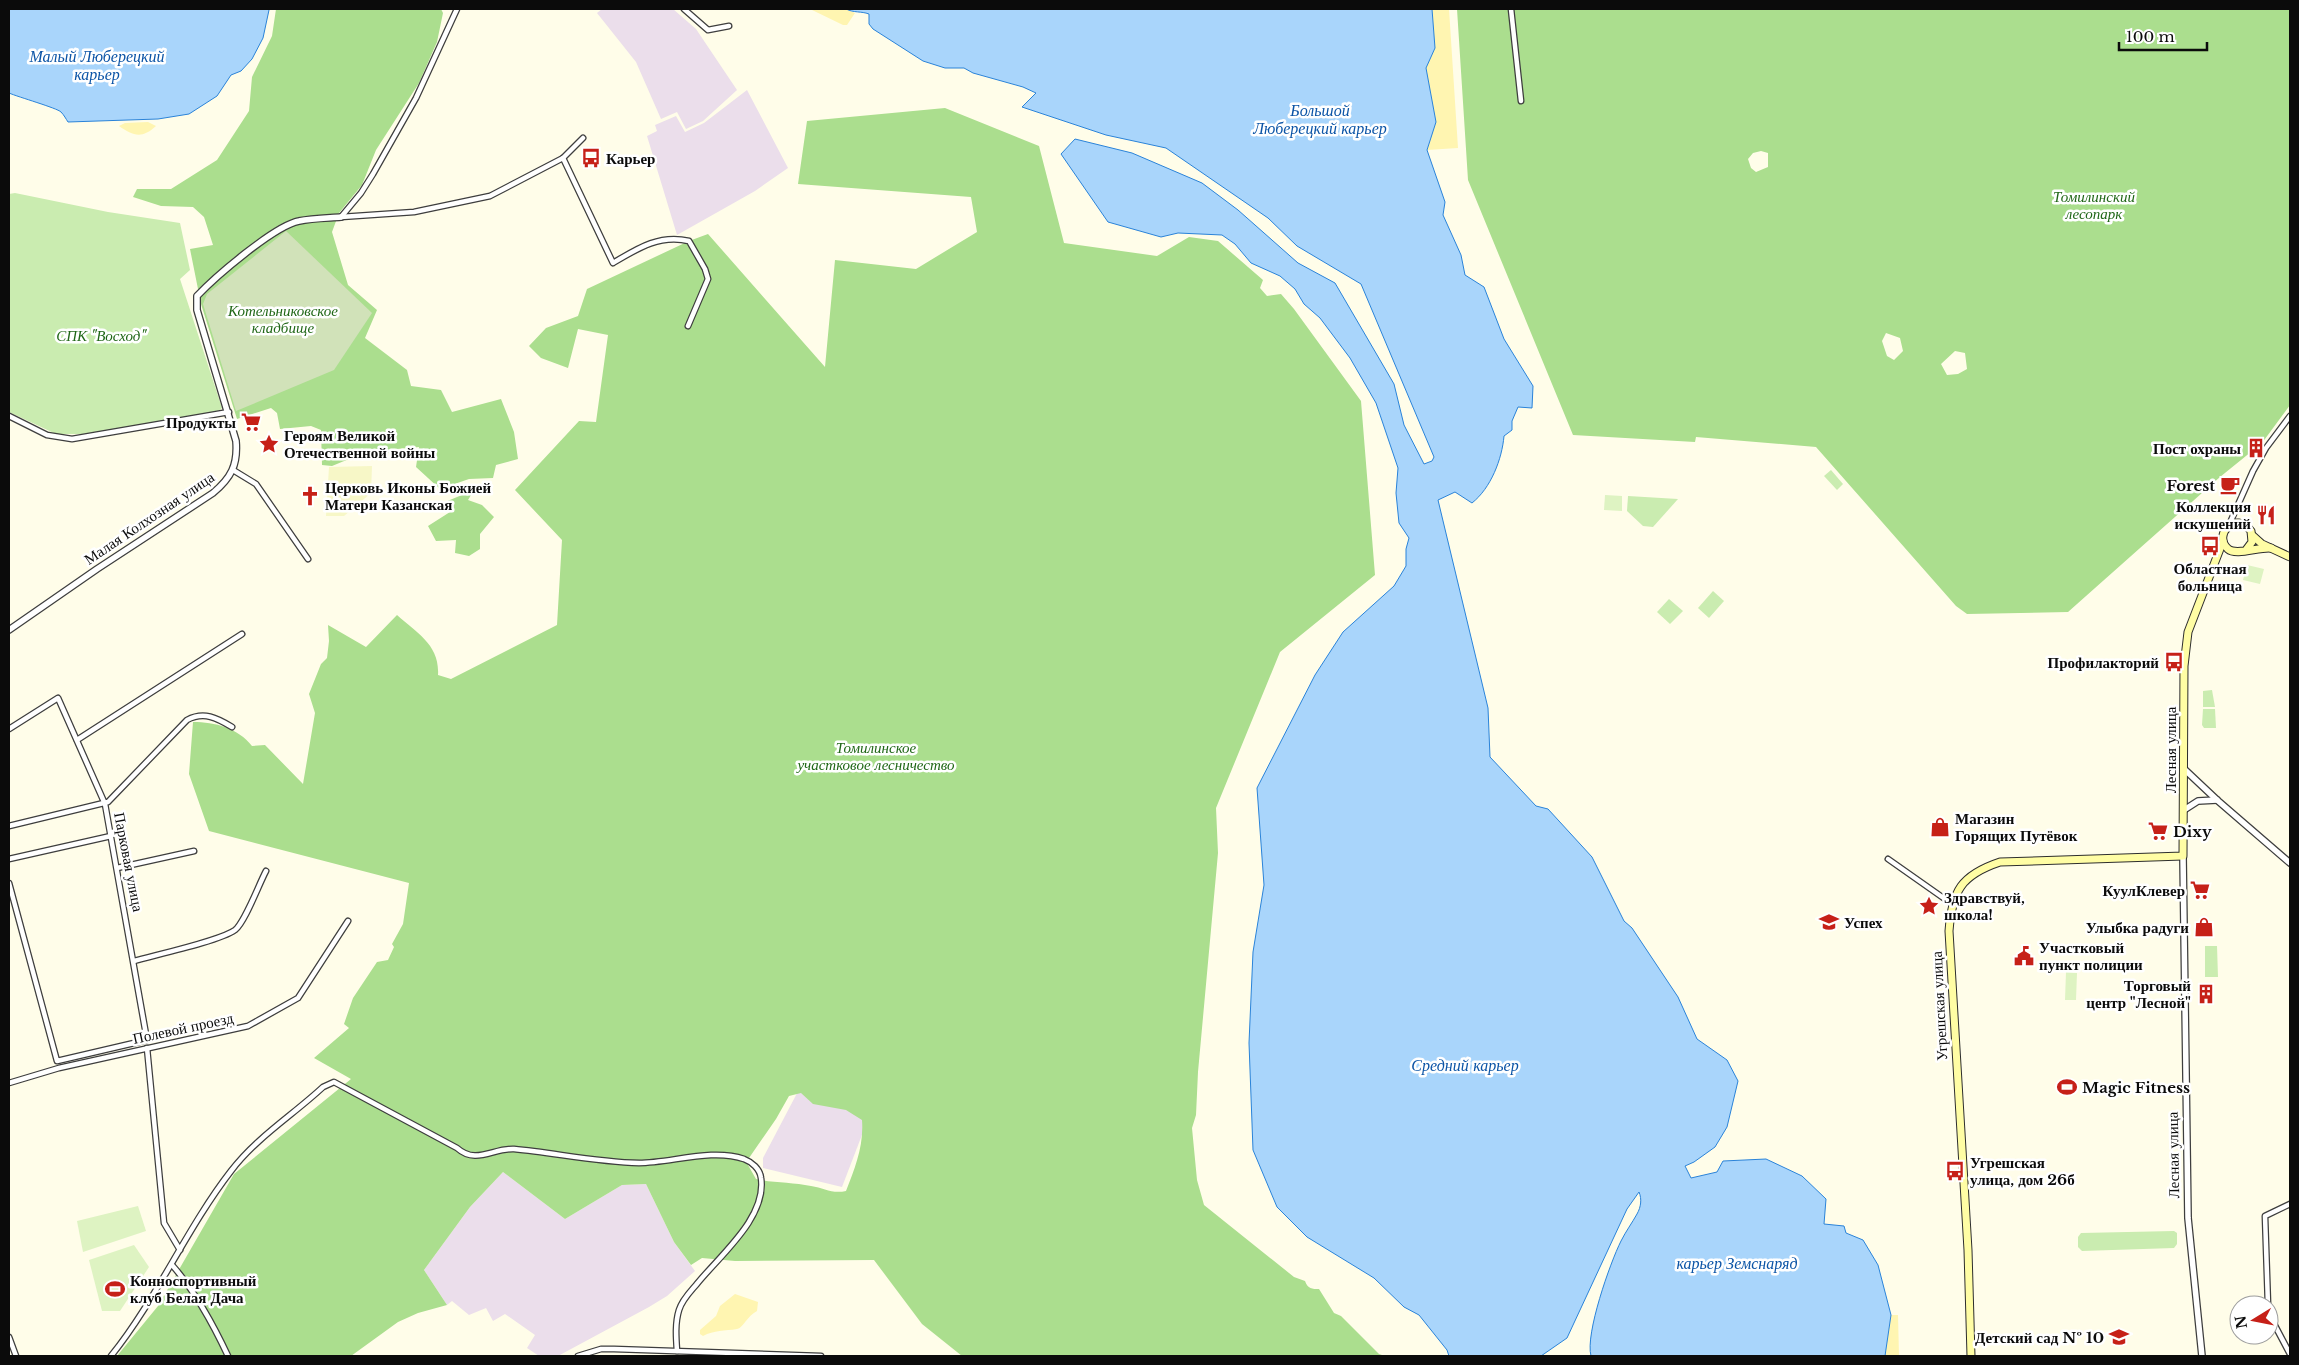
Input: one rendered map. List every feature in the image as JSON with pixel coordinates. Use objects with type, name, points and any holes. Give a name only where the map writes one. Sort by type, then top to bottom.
[{"type":"main road","points":[[2236,553],[2226,548],[2223,541],[2223,534],[2229,525],[2243,524],[2249,528],[2252,534],[2252,542],[2246,550]]},
{"type":"main road","points":[[2252,534],[2271,548],[2290,557]]},
{"type":"main road","name":"Лесная улица","points":[[2183,856],[2184,666],[2188,632],[2223,541]]},
{"type":"main road","points":[[2213,567],[2220,560],[2236,553],[2246,550],[2271,548]]},
{"type":"main road","name":"Угрешская улица","points":[[1971,1356],[1968,1250],[1949,931],[1952,904],[1968,877],[1980,869],[2000,862],[2183,856]]},
{"type":"street","points":[[341,217],[369,180],[416,98],[457,9]]},
{"type":"street","points":[[684,9],[708,30],[729,26]]},
{"type":"street","points":[[1511,9],[1521,101]]},
{"type":"street","points":[[341,217],[414,212],[490,196],[563,158],[583,138]]},
{"type":"street","points":[[563,158],[613,263],[643,246],[663,238],[677,238],[689,241],[705,269],[708,279],[688,326]]},
{"type":"street","name":"Малая Колхозная улица","points":[[9,630],[212,493],[226,481],[233,470],[237,450],[229,412],[197,310],[196,296],[213,280],[278,230],[300,220],[341,217]]},
{"type":"street","points":[[9,416],[47,435],[72,439],[229,412]]},
{"type":"street","points":[[2229,525],[2246,484],[2262,456],[2290,416]]},
{"type":"street","points":[[233,470],[256,484],[308,559]]},
{"type":"street","points":[[2238,506],[2243,524]]},
{"type":"street","points":[[77,740],[117,717],[242,634]]},
{"type":"street","name":"Парковая улица","points":[[9,729],[58,698],[105,804],[147,1040],[57,1061],[9,883]]},
{"type":"street","points":[[9,826],[105,804],[192,717],[210,715],[232,727]]},
{"type":"street","points":[[2183,768],[2290,863]]},
{"type":"street","points":[[2184,810],[2198,801],[2217,800]]},
{"type":"street","points":[[9,859],[111,836]]},
{"type":"street","points":[[117,868],[194,851]]},
{"type":"street","name":"Лесная улица","points":[[2183,856],[2188,1218],[2202,1356]]},
{"type":"street","points":[[1888,859],[1952,904]]},
{"type":"street","points":[[134,961],[221,936],[235,930],[241,922],[266,871]]},
{"type":"street","name":"Полевой проезд","points":[[9,1083],[59,1068],[242,1028],[298,998],[348,921]]},
{"type":"street","points":[[147,1048],[164,1223],[180,1250]]},
{"type":"street","points":[[111,1356],[172,1265],[209,1200],[232,1169],[258,1141],[323,1087],[334,1082],[457,1148],[464,1155],[477,1156],[512,1149],[602,1162],[642,1163],[694,1157],[728,1156],[745,1159],[756,1166],[761,1177],[760,1198],[756,1214],[699,1281],[679,1308],[676,1329],[677,1351]]},
{"type":"street","points":[[2268,1295],[2265,1216],[2290,1204]]},
{"type":"street","points":[[172,1265],[186,1281],[199,1302],[228,1356]]},
{"type":"street","points":[[2279,1333],[2290,1354]]},
{"type":"street","points":[[9,1337],[16,1356]]},
{"type":"street","points":[[578,1356],[601,1349],[821,1356]]},
{"type":"shaded area","points":[[602,9],[673,9],[696,29],[737,90],[703,121],[686,129],[677,112],[661,119],[636,62],[597,13]]},
{"type":"shaded area","points":[[747,90],[788,168],[755,191],[677,235],[647,136],[657,131],[655,125],[676,116],[685,132],[704,123]]},
{"type":"shaded area","points":[[805,1078],[875,1101],[842,1187],[763,1168],[763,1158]]},
{"type":"shaded area","points":[[503,1172],[565,1219],[622,1185],[646,1184],[674,1242],[695,1271],[667,1296],[649,1307],[558,1356],[539,1356],[527,1348],[535,1335],[505,1314],[493,1321],[486,1308],[469,1315],[452,1301],[447,1305],[424,1270],[470,1207]]},
{"type":"green space","points":[[276,9],[441,9],[443,13],[437,42],[419,83],[376,150],[362,185],[339,213],[332,232],[348,285],[377,310],[365,338],[407,370],[411,386],[441,390],[452,412],[501,399],[514,432],[518,459],[496,465],[493,478],[469,479],[440,489],[416,467],[419,447],[397,449],[380,457],[349,459],[332,466],[322,465],[321,430],[311,426],[280,429],[277,413],[271,408],[237,419],[201,304],[190,249],[213,245],[204,217],[193,207],[161,206],[133,197],[137,189],[171,189],[217,160],[249,111],[252,77],[272,36]]},
{"type":"green space","name":"Томилинский лесопарк","points":[[1457,9],[2290,9],[2290,405],[2262,443],[2220,477],[2068,612],[1967,614],[1956,606],[1816,447],[1696,437],[1695,442],[1573,435],[1468,180]],"holes":[[[1761,151],[1768,153],[1768,167],[1756,172],[1751,168],[1748,159],[1753,153]],[[1886,333],[1900,338],[1903,351],[1894,360],[1887,356],[1882,341]],[[1955,351],[1965,353],[1967,369],[1958,374],[1947,375],[1941,364]]]},
{"type":"green space","name":"Томилинское участковое лесничество","points":[[945,108],[1039,146],[1064,243],[1157,256],[1189,237],[1218,241],[1263,280],[1260,288],[1267,296],[1281,294],[1361,401],[1375,575],[1280,652],[1216,808],[1218,853],[1198,1072],[1196,1115],[1192,1128],[1197,1180],[1204,1205],[1294,1277],[1305,1281],[1310,1288],[1319,1289],[1334,1313],[1341,1316],[1379,1354],[1385,1356],[962,1356],[922,1324],[874,1260],[735,1261],[702,1258],[691,1265],[674,1242],[646,1184],[622,1185],[565,1219],[503,1172],[470,1207],[424,1270],[447,1305],[418,1313],[398,1322],[351,1356],[117,1356],[158,1306],[234,1174],[351,1079],[314,1058],[349,1028],[344,1024],[353,998],[377,962],[388,960],[394,947],[392,944],[403,924],[409,883],[209,831],[189,774],[193,722],[210,723],[225,727],[233,730],[252,746],[265,745],[303,784],[315,713],[309,694],[321,664],[327,658],[328,625],[366,647],[397,615],[426,640],[435,656],[438,665],[438,675],[451,679],[557,625],[562,540],[515,490],[579,421],[596,422],[608,335],[578,329],[568,368],[541,358],[529,346],[546,328],[578,316],[587,289],[708,234],[825,367],[835,260],[916,269],[977,232],[971,197],[798,184],[807,121]],"holes":[[[801,1093],[813,1104],[846,1110],[862,1120],[860,1148],[846,1191],[832,1191],[804,1185],[756,1179],[748,1165],[749,1158],[776,1119],[789,1096]]]},
{"type":"green space","name":"СПК \"Восход\"","points":[[15,193],[108,212],[180,223],[190,270],[180,279],[222,408],[218,412],[83,434],[56,434],[9,412],[9,194]]},
{"type":"green space","name":"Котельниковское кладбище","points":[[286,231],[372,313],[334,370],[236,411],[203,304],[207,294]]},
{"type":"green space","points":[[372,466],[371,493],[344,516],[326,516],[329,467]]},
{"type":"green space","points":[[1831,470],[1843,484],[1837,490],[1824,476]]},
{"type":"green space","points":[[474,490],[468,500],[482,505],[494,517],[480,534],[480,549],[469,556],[455,553],[456,540],[436,541],[428,526],[450,512],[433,507]]},
{"type":"green space","points":[[1605,495],[1622,496],[1622,511],[1604,510]]},
{"type":"green space","points":[[1628,496],[1678,499],[1653,527],[1643,526],[1627,511]]},
{"type":"green space","points":[[2247,565],[2264,569],[2260,584],[2243,580]]},
{"type":"green space","points":[[1713,591],[1724,601],[1709,618],[1698,608]]},
{"type":"green space","points":[[1669,599],[1683,611],[1670,624],[1657,612]]},
{"type":"green space","points":[[2212,690],[2215,707],[2203,707],[2203,691]]},
{"type":"green space","points":[[2203,709],[2215,709],[2216,728],[2204,728],[2202,725]]},
{"type":"green space","points":[[2205,946],[2217,946],[2218,977],[2205,977]]},
{"type":"green space","points":[[2066,972],[2077,973],[2076,1000],[2065,1000]]},
{"type":"green space","points":[[138,1206],[146,1231],[83,1252],[77,1221]]},
{"type":"green space","points":[[2174,1231],[2177,1233],[2177,1244],[2174,1248],[2082,1251],[2078,1247],[2078,1237],[2081,1233]]},
{"type":"green space","name":"Конноспортивный клуб Белая Дача","points":[[134,1245],[149,1267],[120,1311],[102,1311],[89,1260]]},
{"type":"sand","points":[[810,9],[846,9],[855,13],[847,25],[843,25]]},
{"type":"sand","points":[[1432,9],[1449,9],[1458,148],[1427,150],[1436,122],[1426,68],[1435,48]]},
{"type":"sand","points":[[148,122],[156,126],[146,133],[138,135],[119,126],[125,123]]},
{"type":"sand","points":[[735,1294],[758,1302],[757,1311],[737,1329],[703,1336],[700,1334],[700,1330],[716,1316],[720,1306]]},
{"type":"sand","points":[[1891,1315],[1898,1315],[1899,1356],[1885,1356]]},
{"type":"water","name":"Малый Люберецкий карьер","points":[[9,9],[269,10],[263,38],[252,59],[241,71],[231,75],[217,96],[189,114],[158,119],[68,122],[58,110],[9,93]]},
{"type":"water","name":"Средний карьер","points":[[846,9],[1432,9],[1435,48],[1426,68],[1436,122],[1427,150],[1445,202],[1443,215],[1461,255],[1465,275],[1484,287],[1504,339],[1533,386],[1532,408],[1518,407],[1512,421],[1512,430],[1504,436],[1498,463],[1490,481],[1479,497],[1472,503],[1455,492],[1438,500],[1488,708],[1490,757],[1536,806],[1548,809],[1592,857],[1624,921],[1632,928],[1678,997],[1697,1039],[1727,1060],[1738,1081],[1727,1127],[1715,1147],[1685,1166],[1691,1178],[1717,1172],[1723,1161],[1766,1159],[1802,1176],[1826,1199],[1824,1224],[1844,1226],[1846,1233],[1863,1240],[1878,1265],[1891,1315],[1885,1356],[1591,1356],[1592,1332],[1600,1298],[1616,1251],[1639,1209],[1641,1200],[1639,1192],[1627,1209],[1567,1338],[1541,1356],[1449,1356],[1447,1350],[1419,1315],[1404,1307],[1374,1278],[1307,1237],[1277,1207],[1253,1150],[1249,1043],[1253,952],[1264,885],[1257,788],[1315,675],[1343,632],[1394,586],[1406,566],[1406,549],[1409,538],[1399,523],[1396,493],[1398,468],[1376,403],[1350,358],[1320,318],[1304,304],[1295,289],[1280,276],[1251,263],[1235,244],[1222,235],[1178,233],[1161,237],[1108,222],[1061,154],[1075,139],[1132,153],[1202,183],[1238,210],[1298,263],[1335,283],[1394,384],[1404,425],[1424,464],[1432,461],[1434,457],[1361,284],[1297,246],[1268,218],[1166,148],[1106,135],[1022,107],[1036,93],[1023,87],[973,73],[964,68],[945,68],[923,61],[873,29],[869,24],[869,14]]},
{"type":"place","name":"Карьер","points":[[591,158]]},
{"type":"place","name":"Продукты","points":[[251,422]]},
{"type":"place","name":"Героям Великой Отечественной войны","points":[[269,444]]},
{"type":"place","name":"Пост охраны","points":[[2256,448]]},
{"type":"place","name":"Forest","points":[[2230,485]]},
{"type":"place","name":"Церковь Иконы Божией Матери Казанская","points":[[310,496]]},
{"type":"place","name":"Коллекция искушений","points":[[2266,515]]},
{"type":"place","name":"Областная больница","points":[[2210,546]]},
{"type":"place","name":"Профилакторий","points":[[2174,662]]},
{"type":"place","name":"Магазин Горящих Путёвок","points":[[1940,827]]},
{"type":"place","name":"Dixy","points":[[2158,831]]},
{"type":"place","name":"КуулКлевер","points":[[2200,890]]},
{"type":"place","name":"Здравствуй, школа!","points":[[1929,906]]},
{"type":"place","name":"Успех","points":[[1829,922]]},
{"type":"place","name":"Улыбка радуги","points":[[2204,927]]},
{"type":"place","name":"Участковый пункт полиции","points":[[2024,956]]},
{"type":"place","name":"Торговый центр \"Лесной\"","points":[[2206,994]]},
{"type":"place","name":"Magic Fitness","points":[[2067,1087]]},
{"type":"place","name":"Угрешская улица, дом 26б","points":[[1955,1171]]},
{"type":"place","name":"Конноспортивный клуб Белая Дача","points":[[115,1289]]},
{"type":"place","name":"Детский сад № 10","points":[[2119,1337]]},
{"type":"water label","name":"Большой Люберецкий карьер","points":[[1320,119]]},
{"type":"water label","name":"карьер Земснаряд","points":[[1737,1263]]}]
